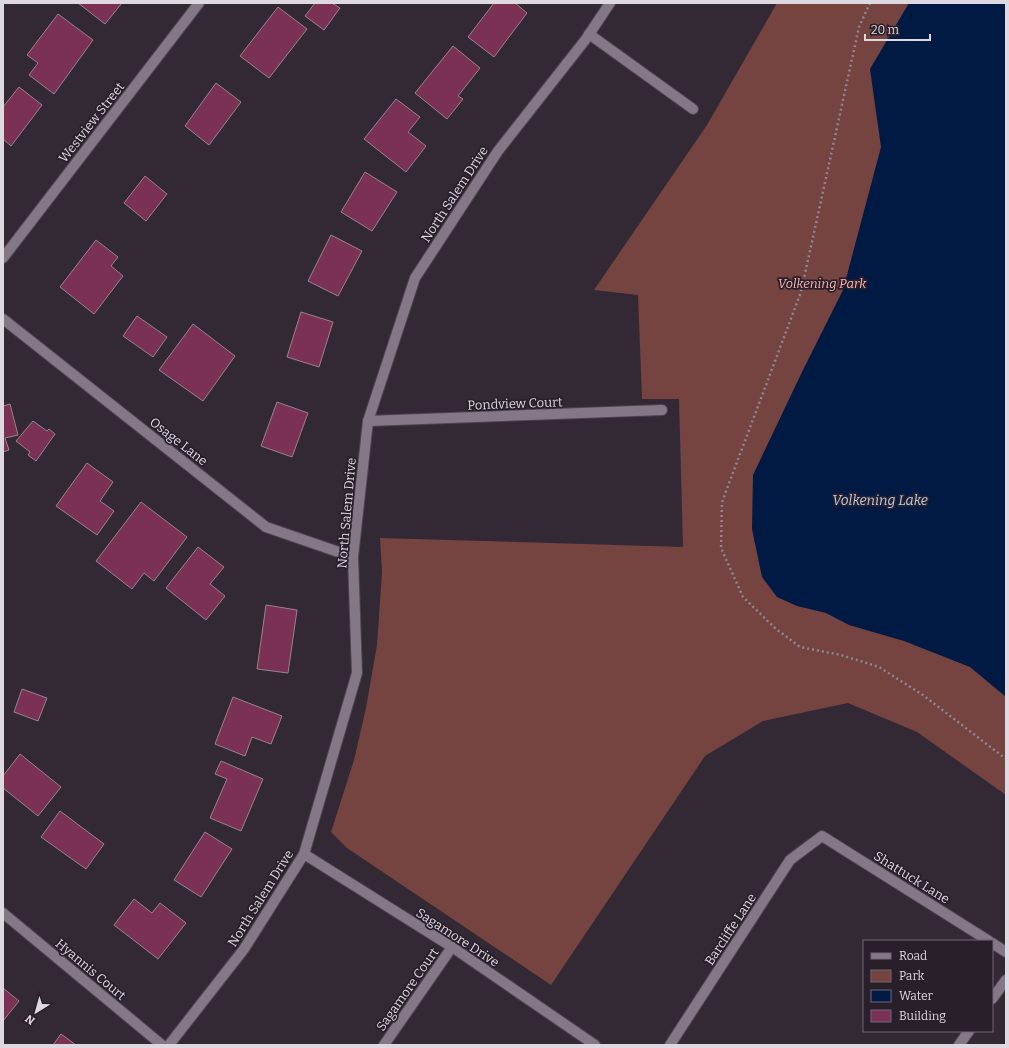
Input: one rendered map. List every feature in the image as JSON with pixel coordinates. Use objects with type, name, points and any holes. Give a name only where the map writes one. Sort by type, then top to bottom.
[{"type":"street","name":"Westview Street","points":[[3,258],[199,3]]},
{"type":"street","name":"North Salem Drive","points":[[169,1045],[244,949],[304,854],[357,673],[353,557],[368,421],[415,278],[498,151],[589,34],[610,3]]},
{"type":"street","points":[[589,34],[693,109]]},
{"type":"street","name":"Osage Lane","points":[[3,319],[266,527],[353,557]]},
{"type":"street","name":"Pondview Court","points":[[368,421],[662,410]]},
{"type":"street","name":"Shattuck Lane","points":[[822,836],[986,940]]},
{"type":"street","name":"Barcliffe Lane","points":[[670,1045],[790,860],[822,836]]},
{"type":"street","name":"Sagamore Drive","points":[[304,854],[452,947],[595,1045]]},
{"type":"street","name":"Hyannis Court","points":[[3,913],[162,1045]]},
{"type":"street","points":[[993,944],[1006,952]]},
{"type":"street","name":"Sagamore Court","points":[[384,1045],[452,947]]},
{"type":"street","points":[[993,998],[1006,980]]},
{"type":"street","points":[[958,1045],[968,1032]]},
{"type":"path","points":[[870,3],[859,27],[801,292],[722,502],[721,548],[743,597],[776,629],[800,647],[841,655],[879,667],[923,695],[1006,759]]},
{"type":"green space","name":"Volkening Park","points":[[777,3],[1006,3],[1006,795],[917,732],[848,703],[763,721],[705,756],[551,985],[347,848],[331,832],[354,760],[366,708],[377,645],[382,572],[380,538],[683,547],[679,399],[642,399],[638,295],[594,290],[707,125]]},
{"type":"water","name":"Volkening Lake","points":[[909,3],[1006,3],[1006,697],[970,667],[904,641],[849,625],[826,613],[797,606],[777,597],[762,577],[752,529],[753,475],[843,290],[881,147],[870,69]]},
{"type":"building","points":[[78,3],[122,3],[105,24]]},
{"type":"building","points":[[315,3],[332,3],[340,8],[324,30],[305,16]]},
{"type":"building","points":[[494,3],[515,3],[527,13],[494,57],[468,37]]},
{"type":"building","points":[[278,7],[307,29],[269,78],[240,56]]},
{"type":"building","points":[[58,14],[93,40],[54,94],[29,75],[38,63],[27,55]]},
{"type":"building","points":[[453,46],[480,68],[458,96],[463,99],[447,119],[415,93]]},
{"type":"building","points":[[216,83],[241,102],[209,145],[185,126]]},
{"type":"building","points":[[19,87],[42,105],[11,146],[3,139],[3,107]]},
{"type":"building","points":[[396,99],[420,117],[408,132],[426,146],[406,172],[364,139]]},
{"type":"building","points":[[365,172],[397,192],[372,231],[341,212]]},
{"type":"building","points":[[145,176],[167,194],[146,221],[124,203]]},
{"type":"building","points":[[331,235],[362,251],[338,296],[308,281]]},
{"type":"building","points":[[96,240],[118,257],[111,266],[123,276],[94,314],[60,287]]},
{"type":"building","points":[[301,312],[333,322],[319,367],[287,357]]},
{"type":"building","points":[[137,316],[167,337],[153,357],[123,336]]},
{"type":"building","points":[[193,324],[235,356],[203,401],[159,370]]},
{"type":"building","points":[[277,402],[308,413],[292,457],[261,446]]},
{"type":"building","points":[[10,404],[18,435],[5,438],[9,450],[3,452],[3,406]]},
{"type":"building","points":[[33,421],[47,431],[49,429],[55,434],[36,461],[28,455],[30,452],[16,441]]},
{"type":"building","points":[[87,463],[113,482],[100,501],[114,511],[97,535],[56,506]]},
{"type":"building","points":[[141,502],[187,537],[154,581],[144,573],[132,589],[96,561]]},
{"type":"building","points":[[198,547],[224,567],[210,584],[225,596],[206,620],[166,588]]},
{"type":"building","points":[[266,605],[297,610],[288,673],[257,669]]},
{"type":"building","points":[[22,689],[47,698],[38,721],[14,712]]},
{"type":"building","points":[[233,697],[282,716],[271,744],[252,737],[245,756],[215,744]]},
{"type":"building","points":[[20,754],[61,787],[38,816],[3,788],[3,776]]},
{"type":"building","points":[[221,761],[263,779],[241,831],[210,818],[227,779],[215,774]]},
{"type":"building","points":[[60,811],[104,844],[86,869],[41,837]]},
{"type":"building","points":[[205,832],[232,849],[201,897],[174,880]]},
{"type":"building","points":[[134,899],[152,913],[160,903],[186,923],[158,959],[114,925]]},
{"type":"building","points":[[3,988],[19,1001],[3,1021]]},
{"type":"building","points":[[61,1034],[76,1045],[53,1045]]}]
